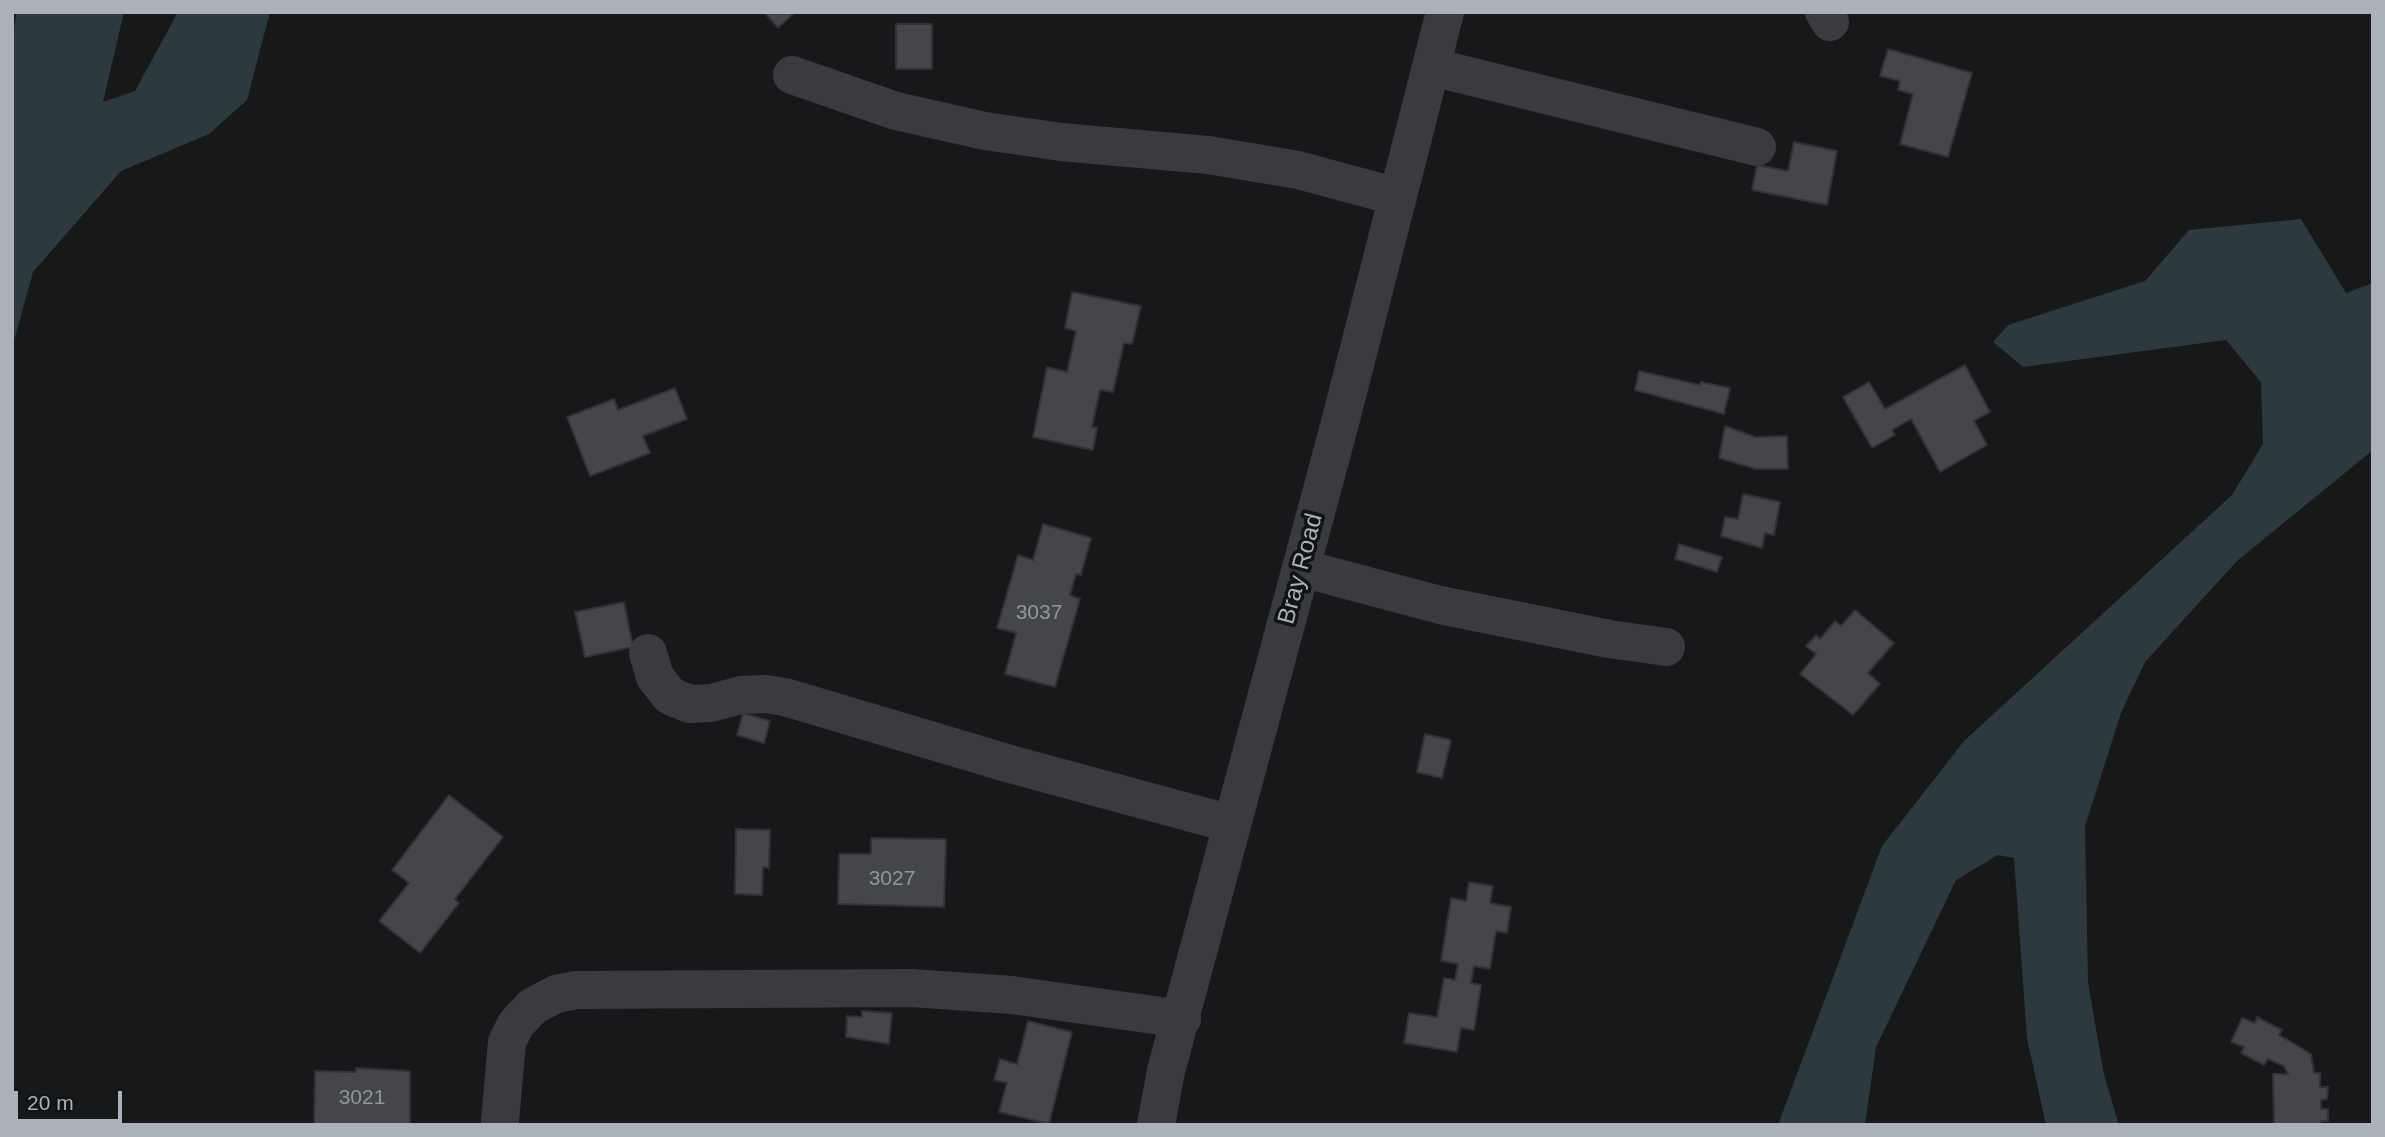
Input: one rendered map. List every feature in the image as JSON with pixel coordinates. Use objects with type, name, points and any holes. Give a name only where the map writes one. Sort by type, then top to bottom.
[{"type":"street","name":"Bray Road","points":[[1156,1125],[1166,1071],[1301,568],[1445,12]]},
{"type":"street","points":[[1432,67],[1757,147]]},
{"type":"street","points":[[792,75],[896,111],[985,131],[1061,142],[1208,155],[1298,170],[1398,197]]},
{"type":"street","points":[[1301,568],[1440,605],[1609,639],[1666,647]]},
{"type":"street","points":[[648,653],[655,677],[670,696],[690,704],[711,703],[741,695],[766,694],[785,697],[1010,764],[1232,824]]},
{"type":"street","points":[[500,1121],[507,1042],[516,1024],[533,1006],[555,993],[576,990],[911,988],[1012,995],[1182,1019]]},
{"type":"shaded area","points":[[17,12],[124,12],[103,102],[135,91],[178,12],[270,12],[247,100],[209,134],[121,171],[33,272],[12,348],[12,37]]},
{"type":"shaded area","points":[[2301,219],[2346,293],[2373,283],[2373,450],[2237,561],[2145,662],[2121,713],[2085,826],[2088,983],[2104,1075],[2119,1125],[2046,1125],[2027,1038],[2014,858],[1998,855],[1956,880],[1876,1047],[1865,1125],[1778,1125],[1882,846],[1964,741],[2232,495],[2263,444],[2261,382],[2226,340],[2023,367],[1993,342],[2008,325],[2145,281],[2189,230]]},
{"type":"building","points":[[764,12],[795,12],[778,28]]},
{"type":"building","points":[[896,24],[932,24],[932,69],[896,69]]},
{"type":"building","points":[[1888,49],[1972,73],[1948,157],[1900,144],[1913,94],[1898,90],[1900,81],[1880,76]]},
{"type":"building","points":[[1794,142],[1837,151],[1827,205],[1752,190],[1757,165],[1788,171]]},
{"type":"building","points":[[1072,292],[1141,306],[1132,344],[1124,343],[1113,392],[1100,390],[1092,427],[1097,428],[1093,450],[1033,437],[1047,367],[1067,372],[1076,331],[1065,328]]},
{"type":"building","points":[[1965,365],[1990,412],[1974,421],[1987,445],[1940,472],[1911,419],[1892,430],[1895,435],[1872,448],[1843,397],[1869,382],[1885,409]]},
{"type":"building","points":[[1639,371],[1700,385],[1701,382],[1730,388],[1724,414],[1635,390]]},
{"type":"building","points":[[675,388],[687,419],[643,436],[650,453],[590,476],[567,417],[614,399],[618,410]]},
{"type":"building","points":[[1725,426],[1755,437],[1787,436],[1788,469],[1756,469],[1719,458]]},
{"type":"building","points":[[1743,494],[1780,502],[1774,535],[1765,533],[1762,548],[1721,536],[1725,517],[1738,519]]},
{"type":"building","points":[[1043,524],[1091,538],[1081,575],[1076,574],[1070,595],[1080,599],[1055,687],[1005,674],[1016,633],[997,628],[1018,555],[1033,560]]},
{"type":"building","points":[[1679,544],[1722,557],[1717,572],[1675,559]]},
{"type":"building","points":[[624,602],[633,647],[585,657],[575,612]]},
{"type":"building","points":[[1855,610],[1894,643],[1868,673],[1880,684],[1853,715],[1800,674],[1816,654],[1806,646],[1816,635],[1820,639],[1835,621],[1841,626]]},
{"type":"building","points":[[743,713],[770,721],[764,743],[737,735]]},
{"type":"building","points":[[1425,734],[1451,740],[1442,778],[1417,772]]},
{"type":"building","points":[[449,795],[503,837],[455,899],[459,903],[420,953],[379,921],[409,883],[392,870]]},
{"type":"building","points":[[736,829],[770,830],[769,868],[763,867],[762,895],[735,894]]},
{"type":"building","points":[[871,838],[946,839],[944,907],[838,904],[839,854],[871,854]]},
{"type":"building","points":[[1469,882],[1493,886],[1490,903],[1511,907],[1507,933],[1496,931],[1490,969],[1474,966],[1471,983],[1481,985],[1474,1030],[1461,1028],[1457,1052],[1404,1043],[1409,1013],[1437,1017],[1444,978],[1455,980],[1458,964],[1441,961],[1451,898],[1466,901]]},
{"type":"building","points":[[862,1011],[892,1013],[889,1044],[846,1037],[847,1016],[862,1017]]},
{"type":"building","points":[[2257,1017],[2282,1030],[2279,1035],[2311,1054],[2314,1073],[2320,1073],[2320,1087],[2328,1087],[2327,1099],[2321,1100],[2321,1109],[2328,1109],[2328,1121],[2321,1121],[2321,1125],[2274,1125],[2273,1074],[2288,1074],[2284,1066],[2268,1059],[2264,1065],[2241,1053],[2244,1047],[2231,1042],[2242,1018],[2255,1023]]},
{"type":"building","points":[[1028,1021],[1072,1032],[1049,1124],[999,1112],[1007,1083],[994,1080],[1000,1059],[1017,1064]]},
{"type":"building","points":[[356,1068],[410,1071],[410,1125],[314,1125],[315,1071],[356,1072]]}]
